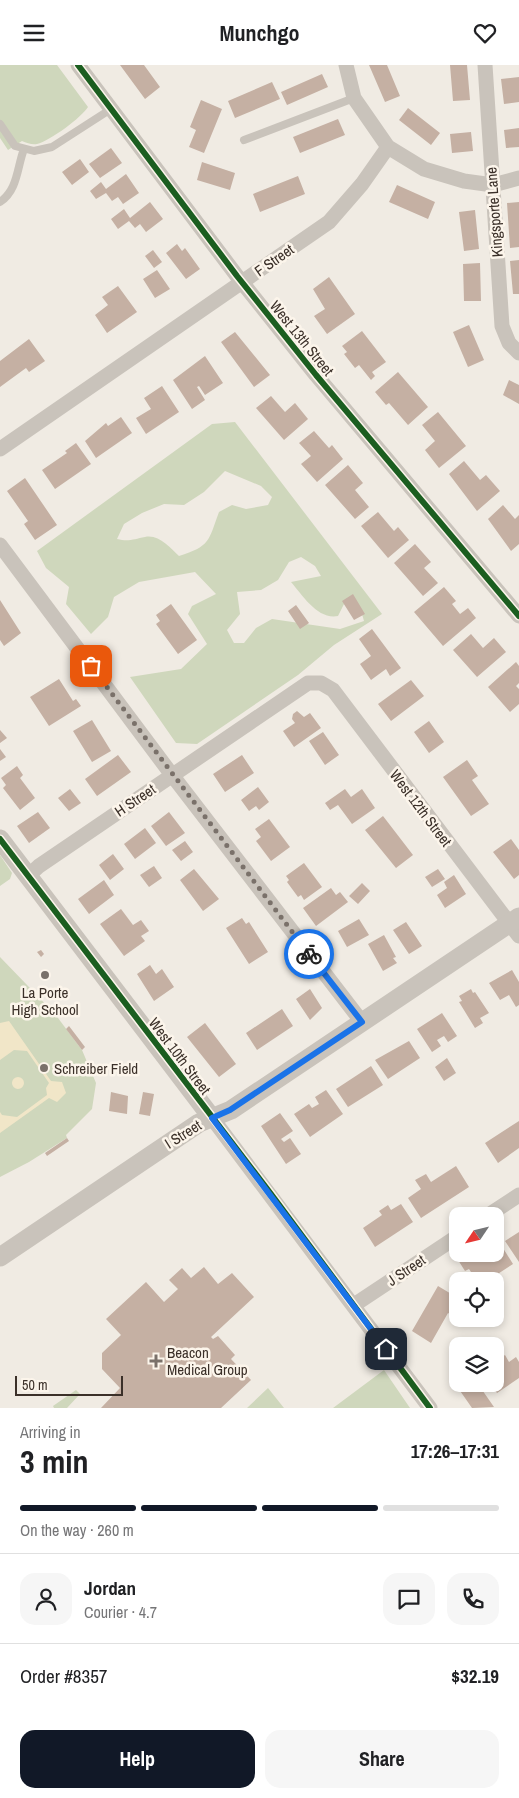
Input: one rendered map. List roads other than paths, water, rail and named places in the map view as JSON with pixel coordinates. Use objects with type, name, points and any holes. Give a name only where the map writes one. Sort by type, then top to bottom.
[{"type":"street","name":"West 13th Street","points":[[78,65],[242,283],[316,375],[519,616]]},
{"type":"street","points":[[346,65],[354,98],[388,147],[424,169],[464,181],[493,185],[519,178]]},
{"type":"street","name":"Kingsporte Lane","points":[[485,65],[502,326],[508,343],[519,353]]},
{"type":"street","name":"F Street","points":[[0,449],[329,222],[362,184],[388,147]]},
{"type":"street","points":[[0,545],[172,775],[362,1022]]},
{"type":"street","name":"H Street","points":[[28,876],[308,683],[320,683]]},
{"type":"street","name":"West 12th Street","points":[[320,683],[333,690],[516,925]]},
{"type":"street","name":"West 10th Street","points":[[0,839],[430,1408]]},
{"type":"street","name":"I Street","points":[[0,1257],[199,1123],[230,1110],[362,1022],[516,925]]},
{"type":"street","points":[[501,1207],[519,1195]]},
{"type":"street","name":"J Street","points":[[354,1305],[449,1242]]},
{"type":"lane","points":[[244,140],[354,98]]},
{"type":"lane","points":[[0,125],[15,146],[34,151],[52,147],[111,109]]},
{"type":"lane","points":[[0,202],[15,183],[24,149]]},
{"type":"place","name":"La Porte High School","points":[[45,975]]},
{"type":"place","name":"Schreiber Field","points":[[44,1068]]},
{"type":"place","name":"Beacon Medical Group","points":[[156,1361]]}]
